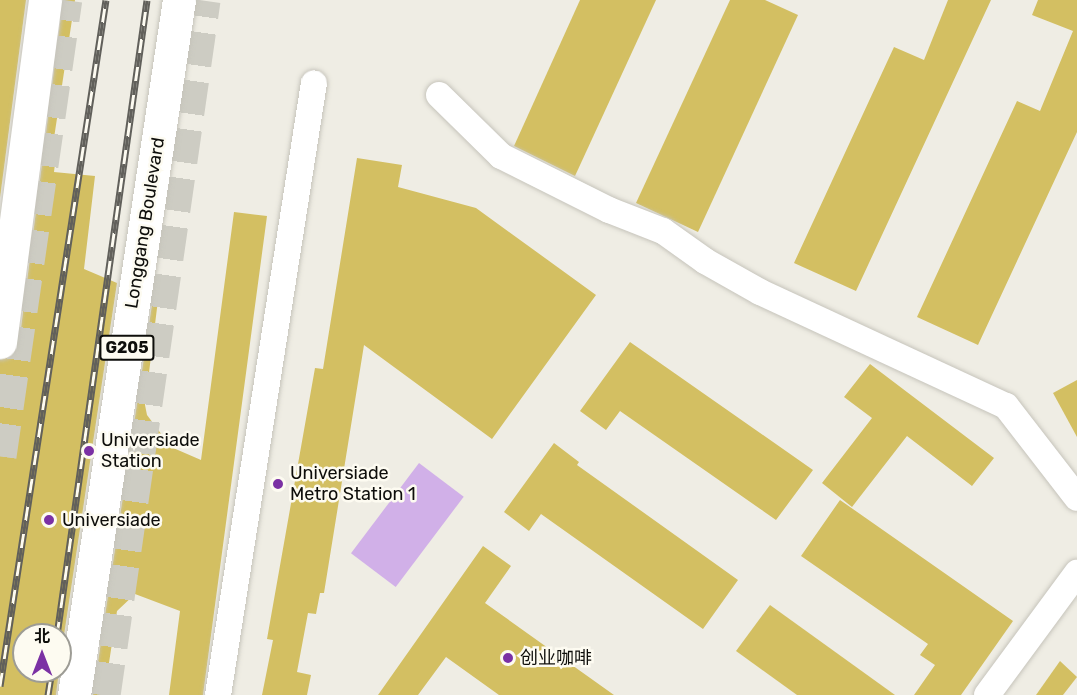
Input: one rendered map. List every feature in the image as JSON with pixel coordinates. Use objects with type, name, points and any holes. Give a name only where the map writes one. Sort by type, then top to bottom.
[{"type":"main road","points":[[0,342],[45,0]]},
{"type":"main road","name":"Longgang Boulevard","points":[[74,695],[179,0]]},
{"type":"street","points":[[218,695],[314,83]]},
{"type":"street","points":[[438,95],[501,156],[609,210],[663,231],[705,261],[760,292],[1006,406],[1077,498]]},
{"type":"street","points":[[987,695],[1077,573]]},
{"type":"shaded area","points":[[419,463],[464,497],[396,587],[351,553]]},
{"type":"building","points":[[0,0],[26,0],[0,198]]},
{"type":"building","points":[[63,0],[75,0],[54,138],[58,138],[54,172],[95,176],[84,269],[117,283],[66,623],[12,623],[12,683],[58,683],[56,695],[0,695],[0,360],[14,354],[19,344]]},
{"type":"building","points":[[580,0],[656,0],[575,176],[514,146]]},
{"type":"building","points":[[730,0],[765,0],[798,15],[698,232],[636,203]]},
{"type":"building","points":[[948,0],[991,0],[856,291],[794,263],[894,47],[924,60]]},
{"type":"building","points":[[1038,0],[1077,0],[1077,132],[978,345],[917,317],[1017,101],[1040,111],[1073,31],[1032,15]]},
{"type":"building","points":[[357,158],[402,165],[398,187],[476,208],[596,295],[492,439],[364,345],[324,593],[320,593],[316,614],[308,613],[297,672],[311,675],[307,695],[262,695],[273,640],[267,639],[315,368],[323,369]]},
{"type":"building","points":[[234,212],[267,216],[203,695],[169,695],[180,611],[135,594],[117,611],[104,695],[93,695],[153,298],[158,300],[145,405],[147,415],[171,447],[201,460]]},
{"type":"building","points":[[630,342],[813,470],[776,520],[620,411],[606,430],[580,411]]},
{"type":"building","points":[[870,364],[994,458],[972,486],[907,436],[852,507],[822,483],[872,418],[844,397]]},
{"type":"building","points":[[1077,380],[1077,437],[1053,393]]},
{"type":"building","points":[[554,443],[579,462],[577,465],[738,580],[703,629],[541,514],[529,531],[504,512]]},
{"type":"building","points":[[840,500],[1013,621],[961,695],[914,695],[935,665],[920,655],[928,644],[801,556]]},
{"type":"building","points":[[483,546],[511,566],[485,603],[614,695],[499,695],[446,657],[418,695],[378,695]]},
{"type":"building","points":[[770,605],[895,695],[797,695],[736,651]]},
{"type":"building","points":[[1060,661],[1077,677],[1063,695],[1036,695]]},
{"type":"tunnel","points":[[0,456],[66,0]]},
{"type":"tunnel","points":[[104,695],[204,0]]},
{"type":"railway","points":[[0,686],[106,0]]},
{"type":"railway","points":[[59,623],[147,0]]},
{"type":"railway","points":[[48,695],[50,683]]},
{"type":"place","name":"Universiade Station","points":[[89,451]]},
{"type":"place","name":"Universiade Metro Station 1","points":[[278,484]]},
{"type":"place","name":"Universiade","points":[[49,520]]},
{"type":"place","name":"创业咖啡","points":[[508,658]]}]
